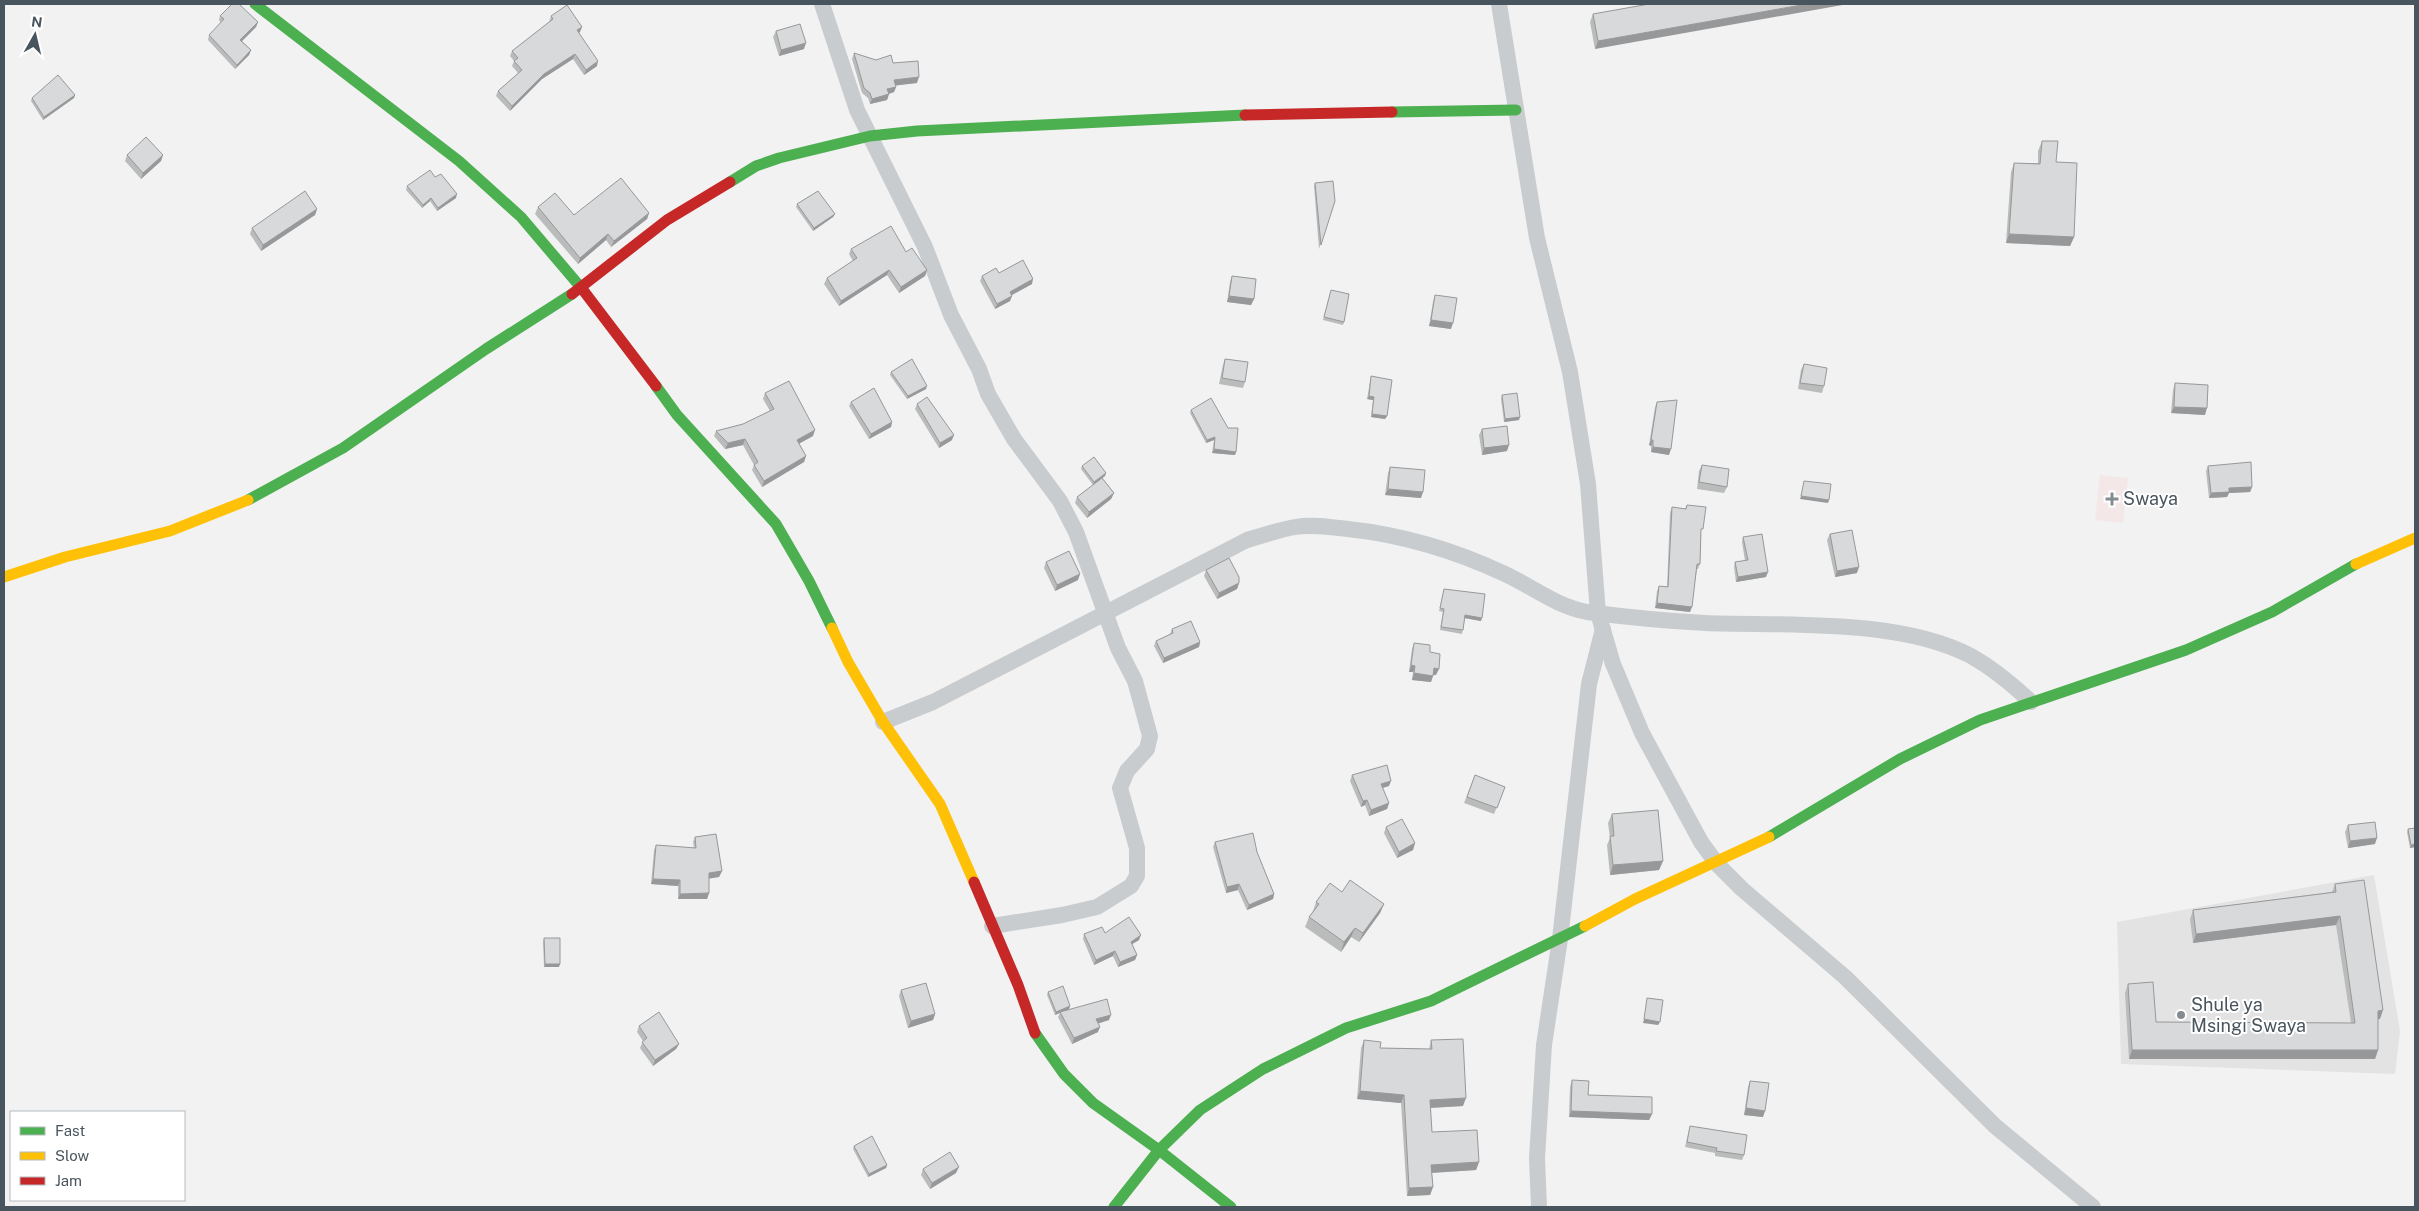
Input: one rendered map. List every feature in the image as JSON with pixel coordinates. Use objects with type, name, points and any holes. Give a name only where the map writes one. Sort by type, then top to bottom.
[{"type":"street","points":[[255,4],[485,183],[521,217],[579,290],[606,318],[677,415],[776,524],[809,581],[848,662],[883,722],[940,804],[1018,985],[1035,1033],[1064,1074],[1093,1102],[1160,1150],[1230,1207]]},
{"type":"street","points":[[822,4],[845,75],[870,136],[924,247],[951,315],[979,369],[995,407],[1014,439],[1035,464],[1068,515],[1107,613],[1118,648],[1135,681],[1150,736],[1147,749],[1127,771],[1120,788],[1138,848],[1136,876],[1131,886],[1097,906],[1062,915],[992,926]]},
{"type":"street","points":[[1499,4],[1537,238],[1570,372],[1588,484],[1598,613],[1613,664],[1642,733],[1701,842],[1716,864],[1742,889],[1845,977],[1995,1126],[2093,1207]]},
{"type":"street","points":[[4,577],[93,550],[170,530],[238,505],[343,448],[486,349],[579,290],[667,220],[756,166],[780,158],[870,136],[917,131],[1192,117],[1516,110]]},
{"type":"street","points":[[883,722],[933,702],[1247,540],[1297,526],[1331,527],[1414,539],[1466,556],[1515,578],[1549,598],[1574,609],[1598,613],[1703,622],[1826,625],[1870,629],[1929,640],[1970,656],[2004,676],[2031,702]]},
{"type":"street","points":[[1114,1207],[1160,1150],[1200,1110],[1263,1069],[1302,1048],[1346,1028],[1431,1001],[1560,939],[1635,899],[1716,864],[1765,840],[1900,759],[1980,720],[2186,650],[2272,612],[2360,562],[2415,538]]},
{"type":"street","points":[[1539,1207],[1537,1158],[1544,1045],[1560,939],[1589,684],[1603,629]]},
{"type":"shaded area","name":"Swaya","points":[[2100,475],[2128,478],[2123,523],[2095,520]]},
{"type":"shaded area","points":[[2374,875],[2400,1031],[2395,1074],[2121,1064],[2117,922]]},
{"type":"building","points":[[232,4],[239,4],[258,22],[240,40],[251,50],[237,65],[209,35],[224,19],[220,16]]},
{"type":"building","points":[[1649,4],[1807,4],[1598,41],[1593,14]]},
{"type":"building","points":[[567,5],[582,27],[577,30],[598,61],[586,70],[575,54],[544,74],[512,106],[498,91],[522,70],[514,61],[518,58],[512,51],[553,19],[551,16]]},
{"type":"building","points":[[800,24],[806,43],[781,50],[776,31]]},
{"type":"building","points":[[854,53],[876,60],[891,55],[893,63],[918,61],[919,77],[894,80],[896,87],[887,89],[889,94],[872,99],[870,93],[864,88]]},
{"type":"building","points":[[58,75],[75,95],[44,117],[32,98]]},
{"type":"building","points":[[146,137],[163,155],[143,173],[127,155]]},
{"type":"building","points":[[2042,141],[2058,141],[2056,162],[2077,163],[2074,237],[2009,234],[2014,163],[2040,164]]},
{"type":"building","points":[[430,170],[435,177],[441,174],[457,194],[438,208],[431,198],[423,205],[407,186]]},
{"type":"building","points":[[621,178],[649,213],[614,241],[608,234],[580,258],[538,207],[555,193],[574,215]]},
{"type":"building","points":[[1333,181],[1335,201],[1321,245],[1315,183]]},
{"type":"building","points":[[305,191],[317,209],[263,245],[252,228]]},
{"type":"building","points":[[818,191],[835,214],[814,228],[797,204]]},
{"type":"building","points":[[891,226],[906,252],[912,248],[927,270],[901,287],[889,270],[841,301],[827,278],[857,258],[851,249]]},
{"type":"building","points":[[1023,260],[1033,279],[1010,292],[1012,296],[997,304],[982,276],[996,268],[999,273]]},
{"type":"building","points":[[1232,276],[1256,279],[1254,299],[1229,296]]},
{"type":"building","points":[[1331,290],[1349,294],[1344,322],[1324,317]]},
{"type":"building","points":[[1435,295],[1457,298],[1453,323],[1431,320]]},
{"type":"building","points":[[912,359],[927,386],[908,396],[891,372]]},
{"type":"building","points":[[1225,359],[1248,362],[1245,382],[1222,378]]},
{"type":"building","points":[[1804,364],[1827,368],[1824,386],[1800,383]]},
{"type":"building","points":[[1371,376],[1392,380],[1387,416],[1372,414],[1374,397],[1369,396]]},
{"type":"building","points":[[789,381],[815,430],[797,440],[806,456],[764,481],[754,465],[758,462],[745,439],[728,443],[716,431],[743,424],[774,409],[765,393]]},
{"type":"building","points":[[2175,383],[2208,385],[2207,408],[2174,407]]},
{"type":"building","points":[[874,388],[892,422],[871,434],[851,402]]},
{"type":"building","points":[[1517,393],[1520,417],[1505,419],[1502,395]]},
{"type":"building","points":[[927,397],[954,435],[940,443],[917,404]]},
{"type":"building","points":[[1211,398],[1228,428],[1238,428],[1236,452],[1214,449],[1215,437],[1207,440],[1191,410]]},
{"type":"building","points":[[1677,400],[1671,449],[1653,447],[1653,440],[1651,440],[1657,402]]},
{"type":"building","points":[[1507,426],[1509,445],[1484,448],[1482,429]]},
{"type":"building","points":[[1094,457],[1106,473],[1094,482],[1082,466]]},
{"type":"building","points":[[2251,462],[2252,487],[2229,488],[2229,492],[2211,493],[2208,466]]},
{"type":"building","points":[[1702,465],[1729,469],[1727,487],[1699,482]]},
{"type":"building","points":[[1390,467],[1425,470],[1423,492],[1388,489]]},
{"type":"building","points":[[1102,478],[1114,493],[1089,512],[1077,497]]},
{"type":"building","points":[[1804,481],[1831,484],[1829,500],[1801,496]]},
{"type":"building","points":[[1687,505],[1706,507],[1703,529],[1701,529],[1700,564],[1697,564],[1692,607],[1657,603],[1659,586],[1668,587],[1672,507],[1686,509]]},
{"type":"building","points":[[1852,530],[1859,567],[1837,571],[1830,534]]},
{"type":"building","points":[[1762,534],[1768,572],[1738,577],[1735,562],[1748,560],[1743,537]]},
{"type":"building","points":[[1069,551],[1080,574],[1057,585],[1046,562]]},
{"type":"building","points":[[1229,558],[1239,577],[1239,583],[1219,593],[1206,570]]},
{"type":"building","points":[[1444,589],[1485,594],[1482,618],[1465,615],[1463,630],[1441,627],[1444,609],[1440,608]]},
{"type":"building","points":[[1191,621],[1200,642],[1164,658],[1156,641],[1173,633],[1172,629]]},
{"type":"building","points":[[1414,643],[1430,645],[1430,652],[1440,654],[1439,669],[1434,668],[1433,676],[1414,673],[1415,666],[1411,665]]},
{"type":"building","points":[[1387,765],[1391,781],[1381,784],[1389,803],[1371,810],[1367,800],[1363,801],[1352,775]]},
{"type":"building","points":[[1475,775],[1505,787],[1497,808],[1467,797]]},
{"type":"building","points":[[1658,810],[1663,861],[1613,865],[1610,836],[1614,836],[1612,814]]},
{"type":"building","points":[[1402,819],[1415,843],[1399,852],[1386,827]]},
{"type":"building","points":[[2375,822],[2377,838],[2350,841],[2348,825]]},
{"type":"building","points":[[2415,828],[2415,844],[2411,845],[2408,829]]},
{"type":"building","points":[[1253,833],[1257,852],[1274,894],[1249,905],[1239,884],[1227,887],[1215,842]]},
{"type":"building","points":[[716,834],[722,871],[709,873],[709,893],[680,894],[680,880],[653,879],[656,845],[696,848],[695,837]]},
{"type":"building","points":[[1350,880],[1384,904],[1363,933],[1355,928],[1344,942],[1309,917],[1319,904],[1316,902],[1330,883],[1342,892]]},
{"type":"building","points":[[2364,880],[2383,1010],[2378,1011],[2378,1050],[2132,1050],[2128,984],[2153,982],[2156,1022],[2355,1023],[2340,916],[2196,934],[2193,910],[2336,892],[2335,884]]},
{"type":"building","points":[[1129,917],[1141,935],[1131,942],[1137,955],[1120,962],[1115,951],[1096,960],[1084,934],[1102,927],[1105,933]]},
{"type":"building","points":[[544,938],[560,938],[560,964],[545,964]]},
{"type":"building","points":[[926,983],[935,1014],[911,1021],[901,990]]},
{"type":"building","points":[[1063,986],[1070,1006],[1056,1012],[1048,992]]},
{"type":"building","points":[[1647,998],[1663,1000],[1660,1022],[1644,1019]]},
{"type":"building","points":[[1107,999],[1111,1015],[1096,1019],[1100,1027],[1074,1038],[1060,1012]]},
{"type":"building","points":[[659,1012],[679,1044],[655,1060],[642,1042],[647,1038],[639,1026]]},
{"type":"building","points":[[1463,1039],[1466,1098],[1430,1100],[1432,1132],[1477,1130],[1479,1162],[1431,1165],[1433,1187],[1409,1188],[1404,1095],[1360,1091],[1364,1040],[1381,1042],[1380,1048],[1432,1049],[1431,1040]]},
{"type":"building","points":[[1572,1080],[1589,1081],[1588,1095],[1652,1097],[1652,1114],[1571,1111]]},
{"type":"building","points":[[1750,1081],[1769,1083],[1765,1111],[1746,1108]]},
{"type":"building","points":[[1690,1126],[1747,1135],[1744,1155],[1716,1151],[1717,1148],[1687,1142]]},
{"type":"building","points":[[872,1136],[887,1165],[869,1174],[854,1146]]},
{"type":"building","points":[[950,1152],[959,1167],[932,1183],[923,1169]]},
{"type":"traffic: fast","points":[[255,4],[459,161],[521,217],[583,290]]},
{"type":"traffic: fast","points":[[1392,112],[1516,110]]},
{"type":"traffic: fast","points":[[730,182],[756,166],[779,158],[870,136],[917,131],[1245,115]]},
{"type":"traffic: fast","points":[[248,500],[343,448],[486,349],[572,294]]},
{"type":"traffic: fast","points":[[656,386],[677,415],[776,524],[809,581],[832,628]]},
{"type":"traffic: fast","points":[[1769,837],[1900,759],[1980,720],[2186,650],[2272,612],[2356,564]]},
{"type":"traffic: fast","points":[[1114,1207],[1159,1150],[1200,1110],[1263,1069],[1346,1028],[1431,1001],[1585,926]]},
{"type":"traffic: fast","points":[[1035,1033],[1064,1074],[1093,1103],[1159,1150],[1231,1207]]},
{"type":"traffic: slow","points":[[4,577],[65,557],[170,531],[248,500]]},
{"type":"traffic: slow","points":[[2356,564],[2415,538]]},
{"type":"traffic: slow","points":[[832,628],[848,662],[883,722],[940,804],[974,882]]},
{"type":"traffic: slow","points":[[1585,926],[1635,899],[1769,837]]},
{"type":"traffic: jam","points":[[1245,115],[1392,112]]},
{"type":"traffic: jam","points":[[572,294],[667,220],[730,182]]},
{"type":"traffic: jam","points":[[583,290],[656,386]]},
{"type":"traffic: jam","points":[[974,882],[1018,985],[1035,1033]]},
{"type":"place","name":"Swaya","points":[[2112,499]]},
{"type":"place","name":"Shule ya Msingi Swaya","points":[[2181,1015]]}]
